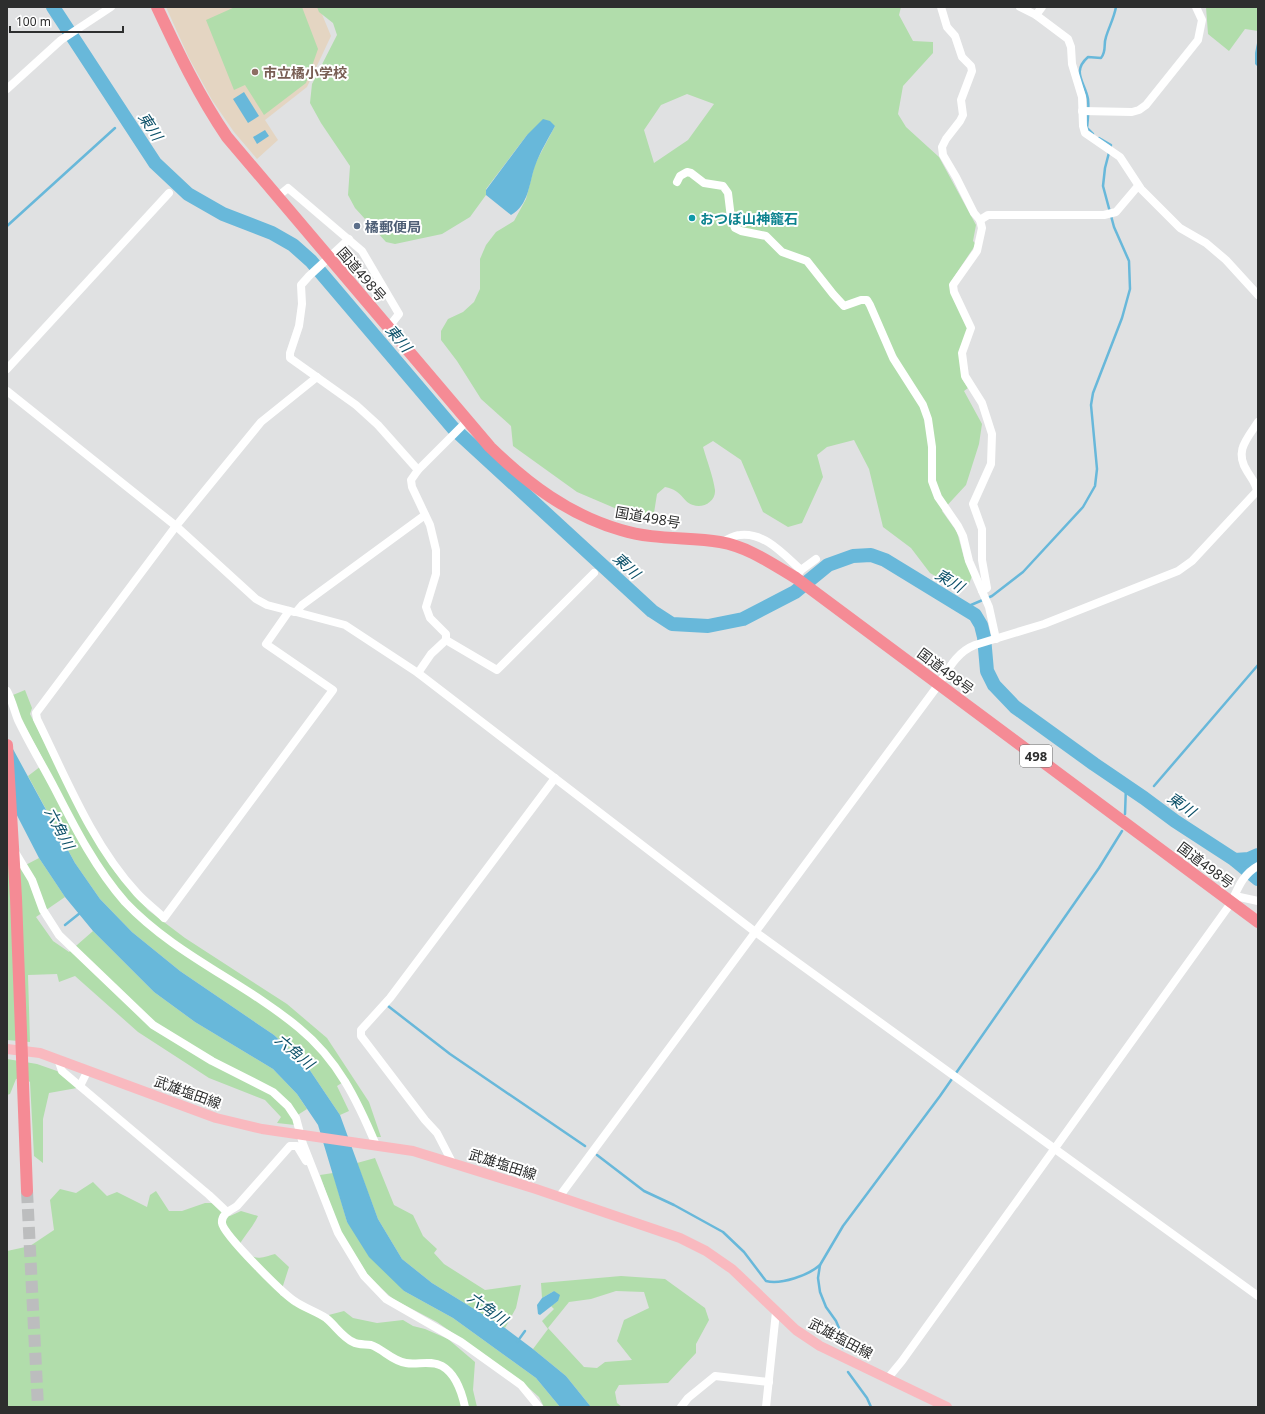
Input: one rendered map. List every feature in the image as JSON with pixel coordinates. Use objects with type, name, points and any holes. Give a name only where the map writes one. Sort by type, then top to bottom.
[{"type":"highway","name":"国道498号","points":[[157,7],[185,68],[206,107],[227,137],[277,197],[326,261],[388,328],[465,423],[501,458],[532,484],[553,500],[577,513],[622,531],[722,543],[752,552],[799,574],[813,591],[1233,899],[1258,922]]},
{"type":"highway","points":[[7,745],[16,898],[21,1064],[27,1191]]},
{"type":"main road","name":"武雄塩田線","points":[[7,1049],[40,1053],[216,1118],[262,1129],[413,1151],[452,1162],[680,1238],[706,1251],[732,1269],[796,1330],[820,1346],[947,1407]]},
{"type":"street","points":[[7,89],[61,40],[111,7]]},
{"type":"street","points":[[941,7],[947,27],[954,36],[962,57],[970,66],[972,71],[961,100],[963,114],[960,121],[946,139],[942,147],[943,155],[974,213],[980,220],[982,228],[977,251],[953,285],[954,292],[971,328],[962,353],[965,376],[982,403],[992,434],[991,464],[973,504],[982,529],[982,560],[987,588],[982,591]]},
{"type":"street","points":[[1020,7],[1036,15],[1068,39],[1071,47],[1072,64],[1082,97],[1082,126],[1085,133],[1116,154],[1138,186],[1180,228],[1206,243],[1226,260],[1258,295]]},
{"type":"street","points":[[1036,15],[1042,7]]},
{"type":"street","points":[[1082,111],[1132,112],[1139,110],[1146,105],[1198,40],[1202,20],[1196,7]]},
{"type":"street","points":[[677,182],[680,176],[687,172],[691,173],[704,183],[722,186],[728,193],[730,218],[735,228],[741,232],[766,236],[782,252],[808,261],[832,294],[844,306],[861,300],[867,300],[893,358],[923,404],[930,430],[932,481],[938,497],[963,536],[969,561],[989,607],[994,639]]},
{"type":"street","points":[[980,220],[988,215],[1104,215],[1116,212],[1138,186]]},
{"type":"street","points":[[277,197],[288,188],[362,251],[399,314],[388,328]]},
{"type":"street","points":[[7,369],[169,194]]},
{"type":"street","points":[[349,239],[301,285],[302,304],[290,358],[356,405],[378,425],[418,470]]},
{"type":"street","points":[[317,377],[261,422],[176,526],[36,713],[37,719],[86,817],[112,860],[137,893],[164,918],[332,690],[266,644],[292,612],[425,515]]},
{"type":"street","points":[[7,391],[176,526],[256,599],[267,605],[345,625],[418,673],[754,931],[1258,1296]]},
{"type":"street","points":[[558,1197],[754,931],[939,684],[956,657],[965,649],[974,645],[1044,624],[1178,571],[1192,561],[1258,490],[1256,484],[1244,467],[1242,446],[1258,422]]},
{"type":"street","points":[[418,673],[431,654],[446,640],[446,634],[430,618],[426,608],[436,574],[436,550],[425,515],[412,487],[411,480],[418,470],[465,423]]},
{"type":"street","points":[[722,543],[739,535],[762,539],[770,543],[799,574],[816,559]]},
{"type":"street","points":[[446,640],[497,670],[594,572]]},
{"type":"street","points":[[7,692],[17,718],[72,821],[100,869],[126,902],[156,930],[194,959],[268,1005],[300,1028],[326,1055],[347,1082],[360,1108],[374,1145]]},
{"type":"street","points":[[452,1162],[437,1133],[361,1036],[361,1030],[390,998],[556,778]]},
{"type":"street","points":[[7,837],[17,858],[32,880],[43,910],[59,935],[153,1024],[223,1068],[273,1092],[288,1106],[296,1118],[304,1136],[312,1165],[338,1233],[368,1280],[386,1299],[461,1342],[521,1385],[539,1407]]},
{"type":"street","points":[[888,1378],[902,1361],[1233,899],[1238,886],[1256,867]]},
{"type":"street","points":[[1233,899],[1258,901]]},
{"type":"street","points":[[58,1059],[62,1071],[209,1195],[227,1212]]},
{"type":"street","points":[[80,1086],[88,1070]]},
{"type":"street","points":[[312,1165],[306,1162],[297,1146],[290,1146],[243,1201],[227,1212],[222,1218],[222,1224],[232,1239],[279,1288],[295,1302],[326,1318],[353,1343],[372,1346],[394,1360],[406,1363],[431,1363],[441,1365],[456,1382],[466,1407]]},
{"type":"street","points":[[766,1407],[776,1312]]},
{"type":"street","points":[[681,1407],[688,1398],[715,1376],[768,1382]]},
{"type":"shaded area","name":"市立橘小学校","points":[[166,7],[319,7],[331,36],[307,87],[265,120],[278,140],[257,159],[234,132],[212,100],[189,58]]},
{"type":"green space","points":[[235,7],[302,7],[318,49],[306,83],[264,115],[245,85],[234,90],[206,20]]},
{"type":"green space","points":[[317,7],[901,7],[899,15],[913,41],[933,42],[933,53],[903,86],[898,114],[906,127],[939,157],[976,225],[973,241],[976,244],[950,283],[968,329],[959,351],[962,379],[968,388],[964,391],[982,424],[979,444],[966,485],[942,511],[957,532],[964,558],[972,576],[969,584],[963,588],[956,588],[930,573],[911,548],[883,527],[869,469],[854,440],[827,447],[817,455],[823,477],[802,523],[788,527],[763,512],[741,460],[713,441],[703,447],[715,490],[715,494],[711,501],[701,506],[693,505],[686,501],[676,491],[665,487],[657,494],[654,513],[638,518],[577,492],[513,446],[511,426],[481,399],[457,361],[441,340],[441,331],[448,319],[463,312],[474,302],[480,289],[480,259],[486,245],[496,232],[514,221],[526,199],[535,164],[555,126],[527,135],[486,189],[486,195],[470,217],[442,234],[395,244],[386,242],[355,208],[348,195],[350,166],[321,123],[310,103],[312,84],[337,35],[333,23],[319,12]],"holes":[[[687,94],[714,104],[688,140],[654,163],[644,130],[661,105]]]},
{"type":"green space","points":[[1206,7],[1258,7],[1258,31],[1245,29],[1229,51],[1208,34]]},
{"type":"green space","points":[[25,690],[32,708],[30,714],[83,819],[115,872],[148,910],[185,938],[287,1004],[327,1038],[369,1102],[381,1137],[376,1137],[348,1079],[337,1086],[349,1111],[340,1115],[307,1066],[274,1035],[180,971],[132,932],[100,899],[75,863],[28,776],[45,763],[20,717],[13,695]]},
{"type":"green space","points":[[39,858],[65,897],[36,917],[53,941],[69,952],[93,931],[154,992],[195,1022],[273,1069],[297,1094],[307,1109],[293,1118],[295,1125],[277,1123],[281,1117],[265,1100],[209,1078],[138,1032],[75,976],[59,982],[57,974],[28,975],[30,1042],[7,1040],[7,859],[16,870]]},
{"type":"green space","points":[[7,1059],[37,1064],[57,1071],[77,1088],[49,1093],[43,1119],[43,1163],[34,1156],[30,1082],[24,1077],[16,1079],[10,1094],[7,1095]]},
{"type":"green space","points":[[375,1158],[394,1205],[413,1215],[423,1236],[437,1249],[434,1253],[444,1264],[485,1290],[521,1285],[516,1308],[505,1328],[432,1283],[402,1259],[378,1219],[357,1163]]},
{"type":"green space","points":[[333,1173],[347,1222],[404,1291],[453,1318],[536,1378],[560,1407],[544,1407],[539,1397],[522,1382],[437,1322],[393,1299],[369,1277],[339,1230],[320,1175]]},
{"type":"green space","points":[[93,1182],[107,1196],[117,1192],[147,1207],[150,1195],[156,1191],[169,1211],[182,1211],[205,1203],[211,1203],[217,1204],[230,1216],[241,1211],[258,1216],[239,1245],[248,1254],[259,1258],[275,1254],[289,1267],[280,1295],[321,1317],[344,1311],[353,1318],[377,1323],[403,1320],[413,1326],[425,1329],[448,1339],[475,1362],[473,1390],[477,1407],[7,1407],[7,1251],[30,1246],[54,1230],[50,1200],[60,1189],[76,1193]]},
{"type":"green space","points":[[621,1276],[665,1279],[705,1308],[709,1320],[696,1344],[696,1353],[668,1383],[619,1385],[615,1392],[617,1403],[622,1407],[591,1407],[566,1376],[533,1349],[548,1329],[542,1321],[554,1309],[551,1306],[558,1301],[554,1291],[542,1298],[541,1283]],"holes":[[[616,1291],[644,1292],[649,1308],[624,1320],[617,1341],[632,1360],[605,1362],[597,1368],[584,1367],[548,1328],[569,1302],[591,1299]]]},
{"type":"water","points":[[1258,43],[1258,67],[1255,64]]},
{"type":"water","points":[[244,92],[259,116],[248,123],[233,99]]},
{"type":"water","points":[[543,119],[550,121],[555,126],[537,161],[525,200],[522,206],[511,215],[486,195],[486,190],[527,135]]},
{"type":"water","points":[[265,130],[269,136],[257,144],[253,137]]},
{"type":"water","points":[[7,738],[75,863],[100,899],[132,932],[180,971],[274,1035],[307,1066],[340,1115],[378,1219],[402,1259],[432,1283],[505,1328],[533,1349],[566,1376],[591,1407],[560,1407],[536,1378],[453,1318],[404,1291],[369,1257],[347,1222],[318,1125],[297,1094],[273,1069],[195,1022],[154,992],[93,931],[65,897],[39,858],[7,796]]},
{"type":"water","points":[[554,1291],[560,1295],[558,1301],[540,1315],[538,1314],[537,1305],[542,1298]]},
{"type":"waterway","name":"東川","points":[[53,7],[155,163],[188,194],[223,214],[272,233],[293,245],[311,261],[453,428],[652,611],[672,624],[708,626],[743,619],[795,592],[828,565],[853,556],[871,555],[885,560],[975,615],[981,625],[984,637],[987,671],[994,685],[1015,707],[1175,821],[1235,860],[1258,879]]},
{"type":"waterway","points":[[1093,134],[1087,128],[1088,99],[1080,77],[1080,68],[1088,57],[1101,58],[1103,55],[1105,40],[1116,7]]},
{"type":"waterway","points":[[7,226],[115,128]]},
{"type":"waterway","points":[[964,608],[992,596],[1023,572],[1083,507],[1095,486],[1097,469],[1091,405],[1093,393],[1122,318],[1130,289],[1129,261],[1114,227],[1103,186],[1105,168],[1111,145],[1099,138]]},
{"type":"waterway","points":[[1154,786],[1258,665]]},
{"type":"waterway","points":[[1125,814],[1126,786]]},
{"type":"waterway","points":[[843,1348],[842,1335],[836,1321],[826,1307],[820,1292],[818,1278],[820,1265],[843,1226],[940,1096],[1099,868],[1122,831]]},
{"type":"waterway","points":[[1235,860],[1249,859],[1258,855]]},
{"type":"waterway","points":[[65,925],[80,913]]},
{"type":"waterway","points":[[388,1006],[450,1054],[585,1146]]},
{"type":"waterway","points":[[597,1155],[644,1191],[674,1205],[723,1232],[744,1252],[766,1281],[779,1282],[802,1276],[820,1265]]},
{"type":"waterway","points":[[517,1342],[525,1331]]},
{"type":"waterway","points":[[848,1372],[867,1398],[871,1407]]},
{"type":"tunnel","points":[[27,1191],[38,1407]]},
{"type":"place","name":"市立橘小学校","points":[[255,72]]},
{"type":"place","name":"おつぼ山神籠石","points":[[692,218]]},
{"type":"place","name":"橘郵便局","points":[[357,226]]},
{"type":"water label","name":"六角川","points":[[60,828]]},
{"type":"water label","name":"六角川","points":[[295,1051]]},
{"type":"water label","name":"六角川","points":[[488,1308]]}]
